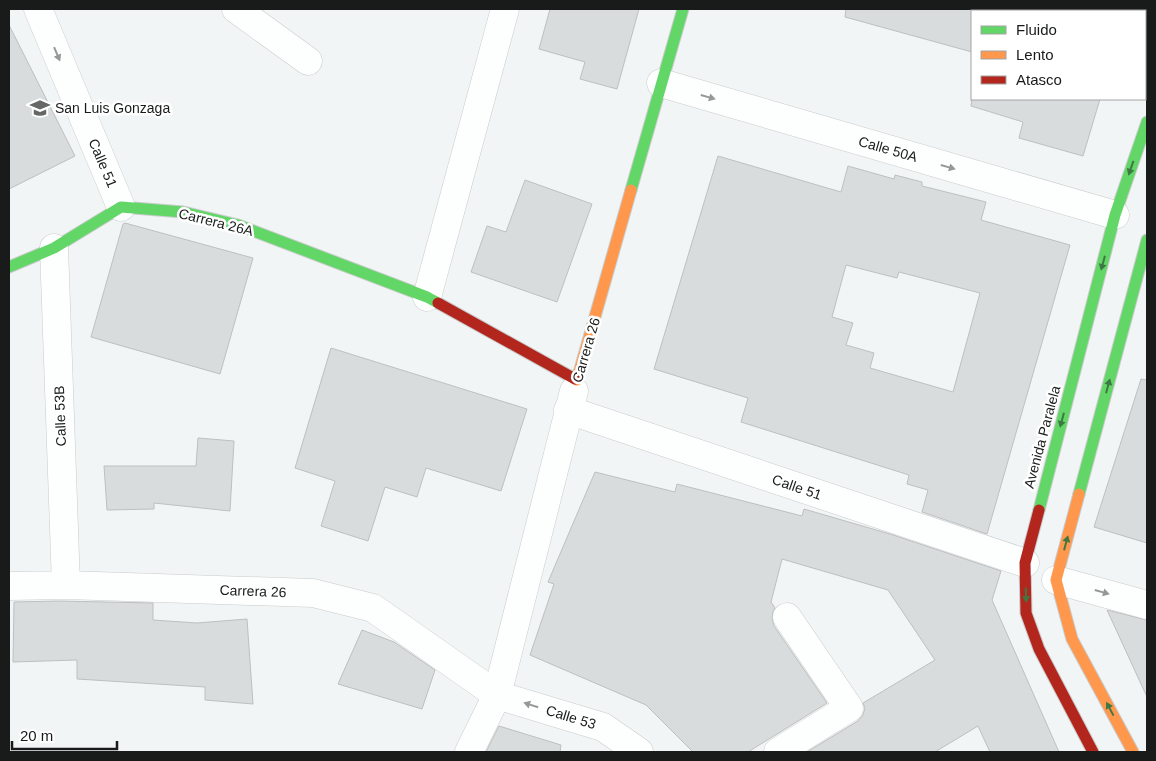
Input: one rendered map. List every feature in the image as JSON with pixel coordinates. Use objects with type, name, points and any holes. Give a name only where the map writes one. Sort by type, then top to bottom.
[{"type":"main road","name":"Carrera 26","points":[[577,380],[683,9]]},
{"type":"main road","name":"Avenida Paralela","points":[[1093,752],[1039,650],[1026,613],[1025,564],[1115,216],[1147,122]]},
{"type":"main road","points":[[9,267],[54,248],[121,208]]},
{"type":"main road","name":"Carrera 26A","points":[[121,208],[183,212],[238,225],[427,297],[577,380]]},
{"type":"main road","points":[[1134,752],[1072,639],[1056,580],[1147,240]]},
{"type":"street","name":"Calle 51","points":[[38,9],[121,208]]},
{"type":"street","points":[[236,9],[308,60]]},
{"type":"street","points":[[427,297],[505,9]]},
{"type":"street","name":"Calle 50A","points":[[662,83],[1115,216]]},
{"type":"street","name":"Calle 53B","points":[[54,248],[66,585]]},
{"type":"street","name":"Carrera 26","points":[[469,752],[498,695],[577,380]]},
{"type":"street","name":"Calle 51","points":[[568,410],[1025,564]]},
{"type":"street","points":[[1056,580],[1147,605]]},
{"type":"street","name":"Carrera 26","points":[[9,586],[66,585],[313,593],[373,608],[498,695]]},
{"type":"street","points":[[778,752],[849,708],[788,617]]},
{"type":"street","name":"Calle 53","points":[[498,695],[603,727],[639,752]]},
{"type":"building","points":[[550,9],[639,9],[617,89],[580,79],[585,62],[539,49]]},
{"type":"building","points":[[846,9],[972,9],[971,52],[845,17]]},
{"type":"building","points":[[9,25],[75,156],[9,189]]},
{"type":"building","points":[[972,100],[1100,100],[1083,156],[1019,138],[1023,122],[971,106]]},
{"type":"building","points":[[718,156],[841,192],[848,166],[894,179],[895,175],[922,182],[922,186],[986,202],[981,220],[1070,245],[987,534],[922,512],[928,490],[907,484],[909,475],[741,422],[748,398],[654,369]],"holes":[[[846,265],[897,278],[899,272],[980,293],[953,392],[870,368],[874,353],[846,345],[853,323],[832,317]]]},
{"type":"building","points":[[525,180],[592,204],[557,302],[471,272],[487,226],[506,232]]},
{"type":"building","points":[[123,224],[253,258],[220,374],[91,337]]},
{"type":"building","points":[[331,348],[527,409],[501,491],[426,468],[417,497],[385,487],[368,541],[321,526],[335,481],[295,468]]},
{"type":"building","points":[[1141,379],[1147,380],[1147,543],[1094,527]]},
{"type":"building","points":[[198,438],[234,441],[230,511],[154,503],[154,509],[107,510],[104,466],[196,466]]},
{"type":"building","points":[[595,472],[675,492],[677,484],[802,516],[804,509],[890,534],[1001,571],[992,600],[1059,752],[990,752],[978,726],[935,752],[807,752],[858,721],[863,715],[865,708],[863,703],[935,660],[888,590],[782,559],[771,602],[775,608],[772,619],[774,626],[827,703],[748,752],[693,752],[646,705],[530,655],[554,584],[548,582]]},
{"type":"building","points":[[14,602],[153,603],[153,620],[197,623],[247,619],[253,704],[205,700],[205,687],[77,679],[77,660],[13,662]]},
{"type":"building","points":[[1107,610],[1147,620],[1147,697]]},
{"type":"building","points":[[362,630],[394,642],[435,670],[422,709],[338,684]]},
{"type":"building","points":[[499,726],[561,745],[560,752],[486,752]]},
{"type":"traffic: fast","points":[[631,190],[683,9]]},
{"type":"traffic: fast","points":[[1039,510],[1115,215],[1147,122]]},
{"type":"traffic: fast","points":[[9,267],[54,248],[121,207],[183,212],[238,225],[427,297],[438,303]]},
{"type":"traffic: fast","points":[[1079,494],[1147,240]]},
{"type":"traffic: slow","points":[[575,379],[577,380],[631,190]]},
{"type":"traffic: slow","points":[[1079,494],[1056,580],[1072,639],[1133,752]]},
{"type":"traffic: jam","points":[[438,303],[575,379]]},
{"type":"traffic: jam","points":[[1039,510],[1025,563],[1026,613],[1039,649],[1093,752]]},
{"type":"place","name":"San Luis Gonzaga","points":[[40,108]]}]
